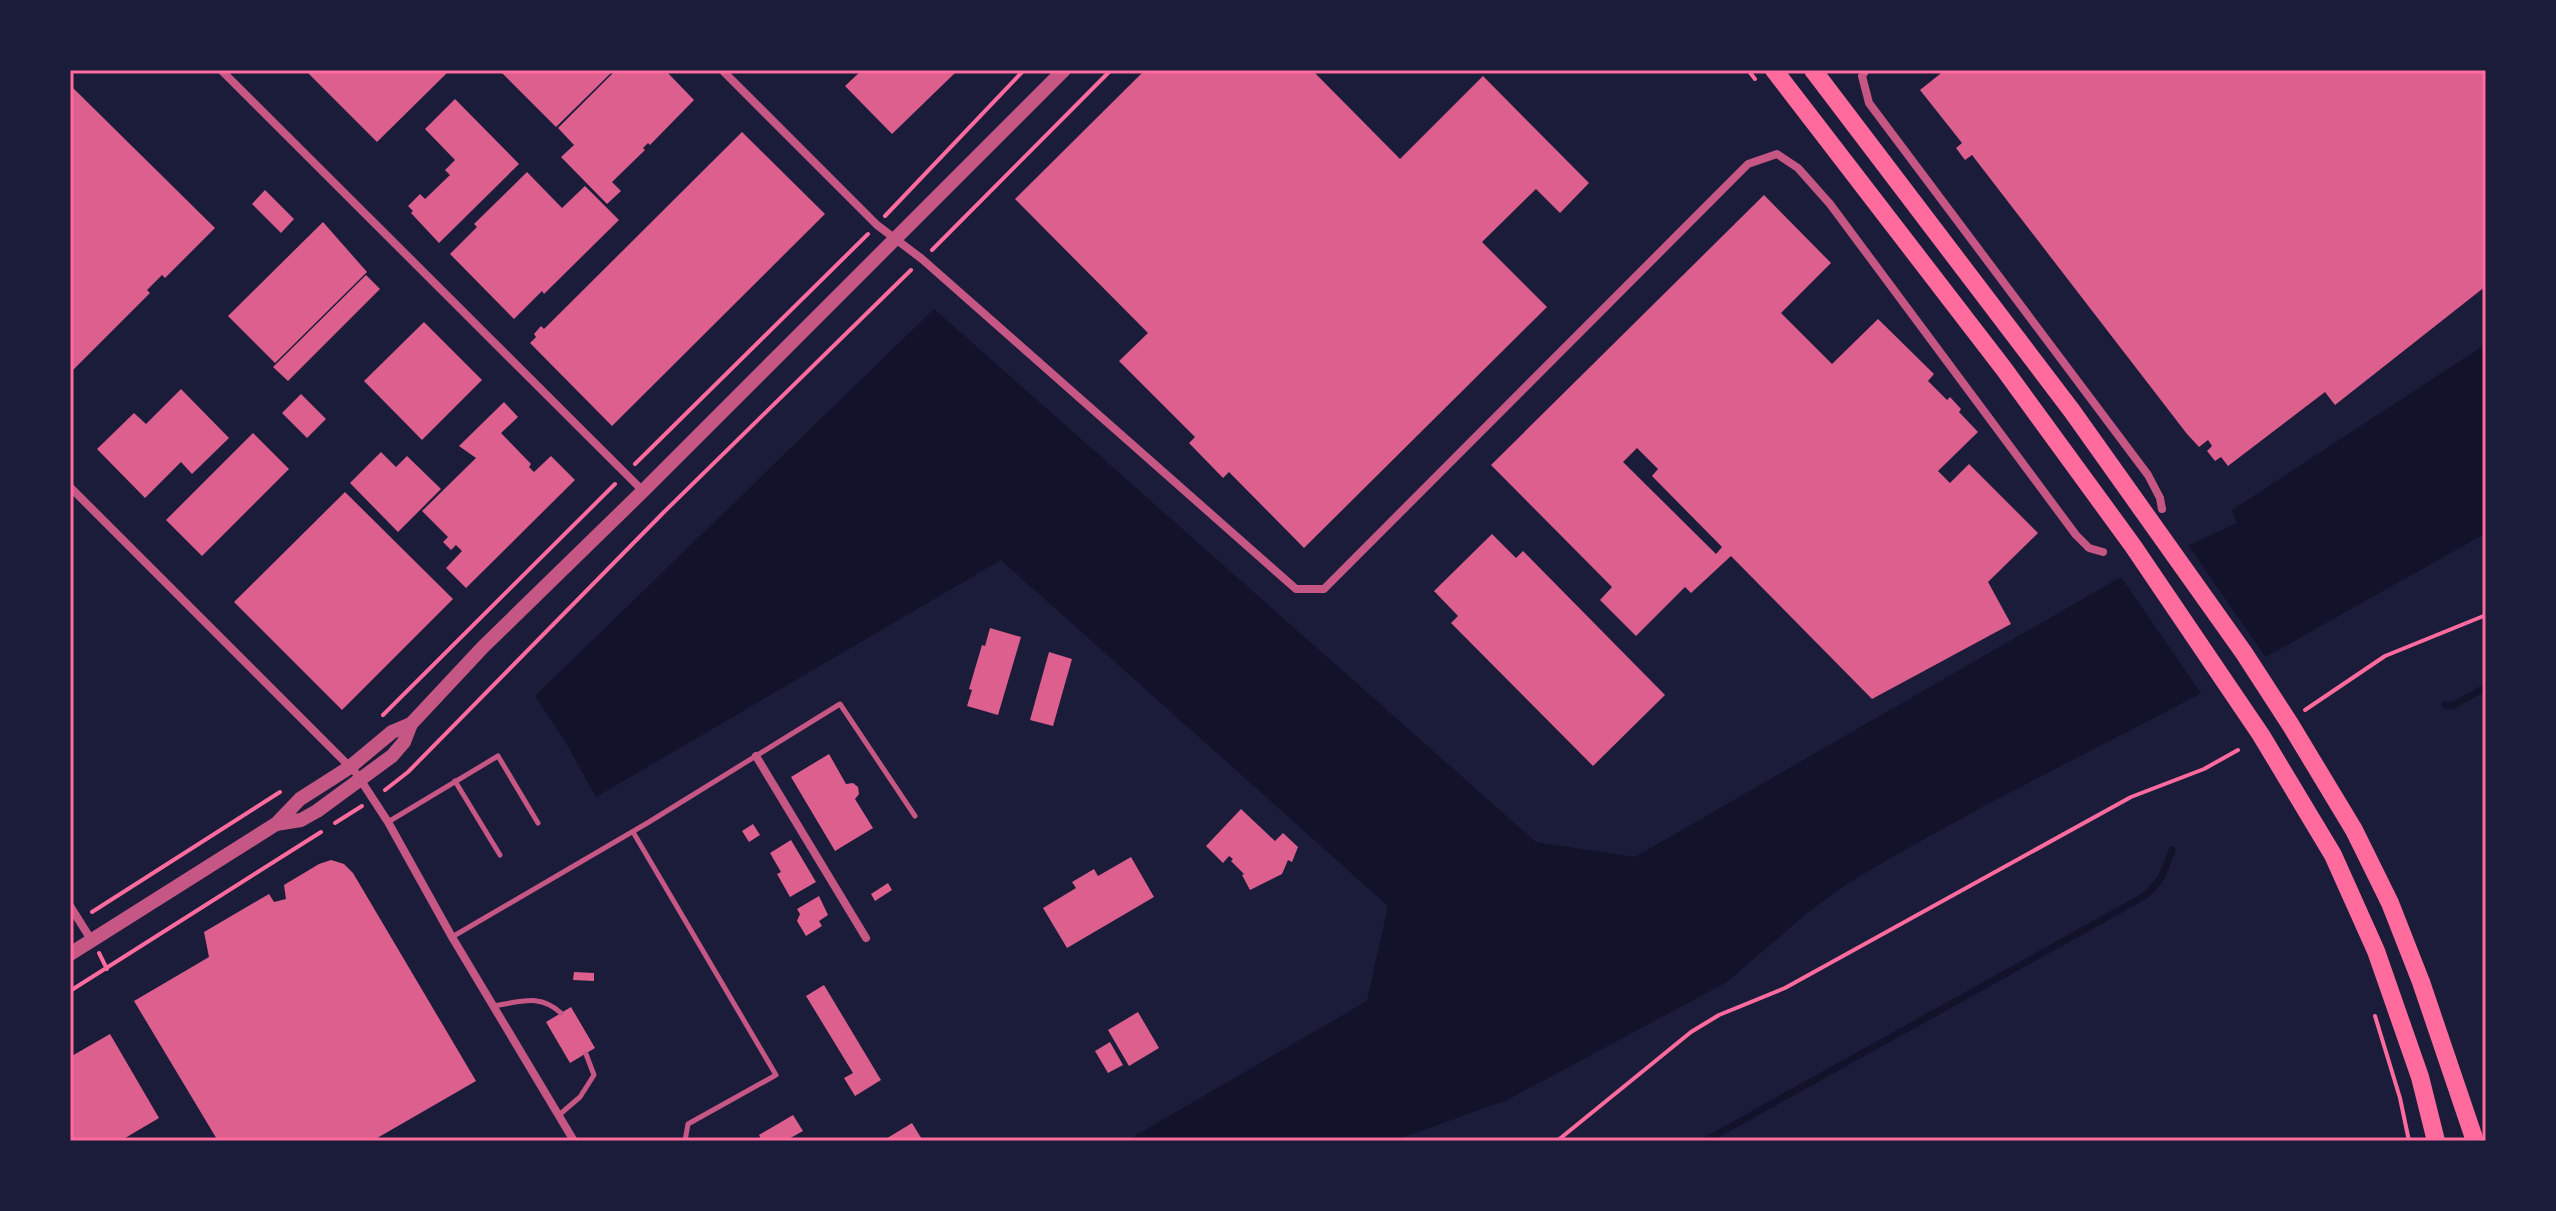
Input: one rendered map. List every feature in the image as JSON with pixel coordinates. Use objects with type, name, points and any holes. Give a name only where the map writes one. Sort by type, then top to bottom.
[{"type":"main road","points":[[1774,70],[1986,345],[2124,534],[2224,677],[2290,783],[2333,855],[2376,951],[2420,1077],[2436,1141]]},
{"type":"main road","points":[[1813,70],[1964,266],[2141,506],[2244,653],[2316,768],[2354,830],[2390,903],[2421,982],[2475,1141]]},
{"type":"street","points":[[221,70],[643,491]]},
{"type":"street","points":[[722,70],[877,225],[922,259],[1296,589],[1324,589],[1748,164],[1777,154],[1798,168],[1830,204],[2076,535],[2089,548],[2103,552]]},
{"type":"street","points":[[276,824],[301,820],[392,756],[404,742],[411,724],[483,647],[1064,70]]},
{"type":"street","points":[[1866,70],[1862,76],[1869,103],[2148,475],[2162,509]]},
{"type":"street","points":[[70,487],[361,780],[574,1141]]},
{"type":"street","points":[[70,954],[276,824],[300,799],[350,767],[392,732],[411,724]]},
{"type":"street","points":[[756,756],[866,938]]},
{"type":"street","points":[[70,906],[92,941]]},
{"type":"lane","points":[[452,937],[633,832],[840,704],[915,816]]},
{"type":"lane","points":[[388,822],[498,756],[538,823]]},
{"type":"lane","points":[[455,781],[500,855]]},
{"type":"lane","points":[[633,832],[776,1075],[688,1124],[685,1141]]},
{"type":"lane","points":[[493,1006],[545,1001],[561,1013]]},
{"type":"lane","points":[[559,1115],[580,1097],[594,1075],[586,1054]]},
{"type":"path","points":[[375,724],[877,225],[1024,70]]},
{"type":"path","points":[[70,991],[374,798],[408,772],[664,512],[1111,70]]},
{"type":"path","points":[[2302,712],[2385,656],[2486,615]]},
{"type":"path","points":[[1557,1141],[1706,1023],[1785,988],[2131,797],[2204,769],[2238,750]]},
{"type":"path","points":[[79,920],[286,788]]},
{"type":"path","points":[[2374,1011],[2400,1098],[2409,1141]]},
{"type":"shaded area","points":[[934,309],[1536,842],[1635,857],[2121,577],[2237,523],[2232,510],[2486,344],[2486,533],[2198,695],[1894,856],[1807,913],[1727,982],[1507,1100],[1393,1141],[1126,1141],[1367,1001],[1388,906],[1001,560],[596,797],[535,696]]},
{"type":"pier","points":[[2186,542],[2268,661],[2203,696],[2119,574]]},
{"type":"building","points":[[305,70],[450,70],[377,142]]},
{"type":"building","points":[[499,70],[614,70],[556,127]]},
{"type":"building","points":[[616,70],[665,70],[694,100],[612,182],[621,191],[607,204],[561,157],[574,145],[558,128]]},
{"type":"building","points":[[862,70],[958,70],[892,134],[845,86]]},
{"type":"building","points":[[1145,70],[1312,70],[1400,159],[1483,76],[1589,183],[1560,213],[1536,189],[1482,242],[1547,307],[1304,548],[1229,472],[1223,478],[1189,443],[1195,437],[1119,361],[1148,333],[1015,199]]},
{"type":"building","points":[[1945,70],[2486,70],[2486,286],[2335,405],[2325,392],[2228,466],[2221,457],[2215,461],[2207,451],[2212,446],[2208,440],[2199,447],[2187,434],[1972,155],[1965,160],[1956,148],[1962,143],[1920,90]]},
{"type":"building","points":[[70,85],[215,228],[165,278],[162,275],[147,290],[150,293],[70,373]]},
{"type":"building","points":[[455,99],[519,164],[439,243],[408,206],[420,194],[425,199],[450,175],[445,170],[455,160],[425,129]]},
{"type":"building","points":[[742,132],[825,214],[612,426],[530,343],[541,326],[544,329]]},
{"type":"building","points":[[527,172],[562,208],[585,186],[619,220],[514,319],[450,254],[477,227],[474,224]]},
{"type":"building","points":[[265,190],[294,219],[281,233],[252,204]]},
{"type":"building","points":[[1764,195],[1831,263],[1781,313],[1832,364],[1878,319],[1934,374],[1928,381],[1947,400],[1950,397],[1978,432],[1938,471],[1950,483],[1969,464],[2038,533],[1988,582],[2011,624],[1872,699],[1731,556],[1691,593],[1685,587],[1636,636],[1600,600],[1612,587],[1491,465]],"holes":[[[1637,448],[1658,469],[1652,476],[1722,547],[1716,554],[1623,462]]]},
{"type":"building","points":[[323,222],[367,272],[275,363],[228,316]]},
{"type":"building","points":[[366,275],[380,289],[288,381],[273,367]]},
{"type":"building","points":[[424,322],[482,380],[422,440],[364,381]]},
{"type":"building","points":[[181,389],[229,438],[192,474],[181,462],[145,498],[97,449],[134,413],[146,424]]},
{"type":"building","points":[[301,394],[326,419],[307,438],[282,413]]},
{"type":"building","points":[[504,402],[518,417],[501,433],[531,464],[529,467],[534,472],[551,456],[575,480],[466,588],[446,568],[462,551],[456,545],[451,550],[443,542],[448,537],[422,511],[476,458],[459,446]]},
{"type":"building","points":[[253,433],[289,469],[202,556],[166,520]]},
{"type":"building","points":[[381,452],[396,467],[407,456],[441,489],[398,532],[350,483]]},
{"type":"building","points":[[345,492],[453,599],[342,710],[234,602]]},
{"type":"building","points":[[1492,534],[1516,558],[1523,551],[1665,695],[1593,766],[1451,623],[1458,616],[1434,591]]},
{"type":"building","points":[[990,628],[1021,637],[998,715],[967,706],[972,690],[969,689]]},
{"type":"building","points":[[1049,652],[1072,659],[1053,726],[1030,720]]},
{"type":"building","points":[[829,754],[846,784],[853,783],[858,787],[859,794],[855,799],[873,828],[835,851],[791,777]]},
{"type":"building","points":[[1241,809],[1275,841],[1283,833],[1298,847],[1292,862],[1288,860],[1282,874],[1250,890],[1244,874],[1231,861],[1233,859],[1229,856],[1223,863],[1206,846]]},
{"type":"building","points":[[753,824],[760,835],[749,842],[742,831]]},
{"type":"building","points":[[791,840],[816,882],[790,897],[770,853]]},
{"type":"building","points":[[1131,857],[1154,897],[1067,948],[1043,908],[1076,888],[1072,882],[1094,869],[1098,876]]},
{"type":"building","points":[[331,860],[344,864],[353,873],[476,1081],[372,1141],[218,1141],[134,1001],[209,957],[204,932],[269,894],[274,902],[286,899],[284,885]]},
{"type":"building","points":[[888,883],[892,890],[875,901],[871,894]]},
{"type":"building","points":[[819,896],[828,915],[819,921],[822,926],[806,936],[797,921],[800,914],[797,909]]},
{"type":"building","points":[[574,972],[594,973],[594,981],[573,980]]},
{"type":"building","points":[[824,985],[881,1080],[855,1096],[844,1078],[853,1073],[806,996]]},
{"type":"building","points":[[571,1007],[595,1048],[570,1063],[546,1022]]},
{"type":"building","points":[[1138,1012],[1159,1048],[1129,1066],[1108,1030]]},
{"type":"building","points":[[110,1034],[159,1118],[120,1141],[73,1141],[70,1136],[70,1057]]},
{"type":"building","points":[[1110,1042],[1123,1065],[1108,1073],[1095,1051]]},
{"type":"building","points":[[793,1115],[803,1131],[785,1141],[762,1141],[759,1135]]},
{"type":"building","points":[[912,1123],[923,1141],[882,1141],[889,1137]]},
{"type":"waterway","points":[[2445,705],[2452,706],[2486,687]]},
{"type":"waterway","points":[[1705,1141],[2141,898],[2157,883],[2172,850]]}]
